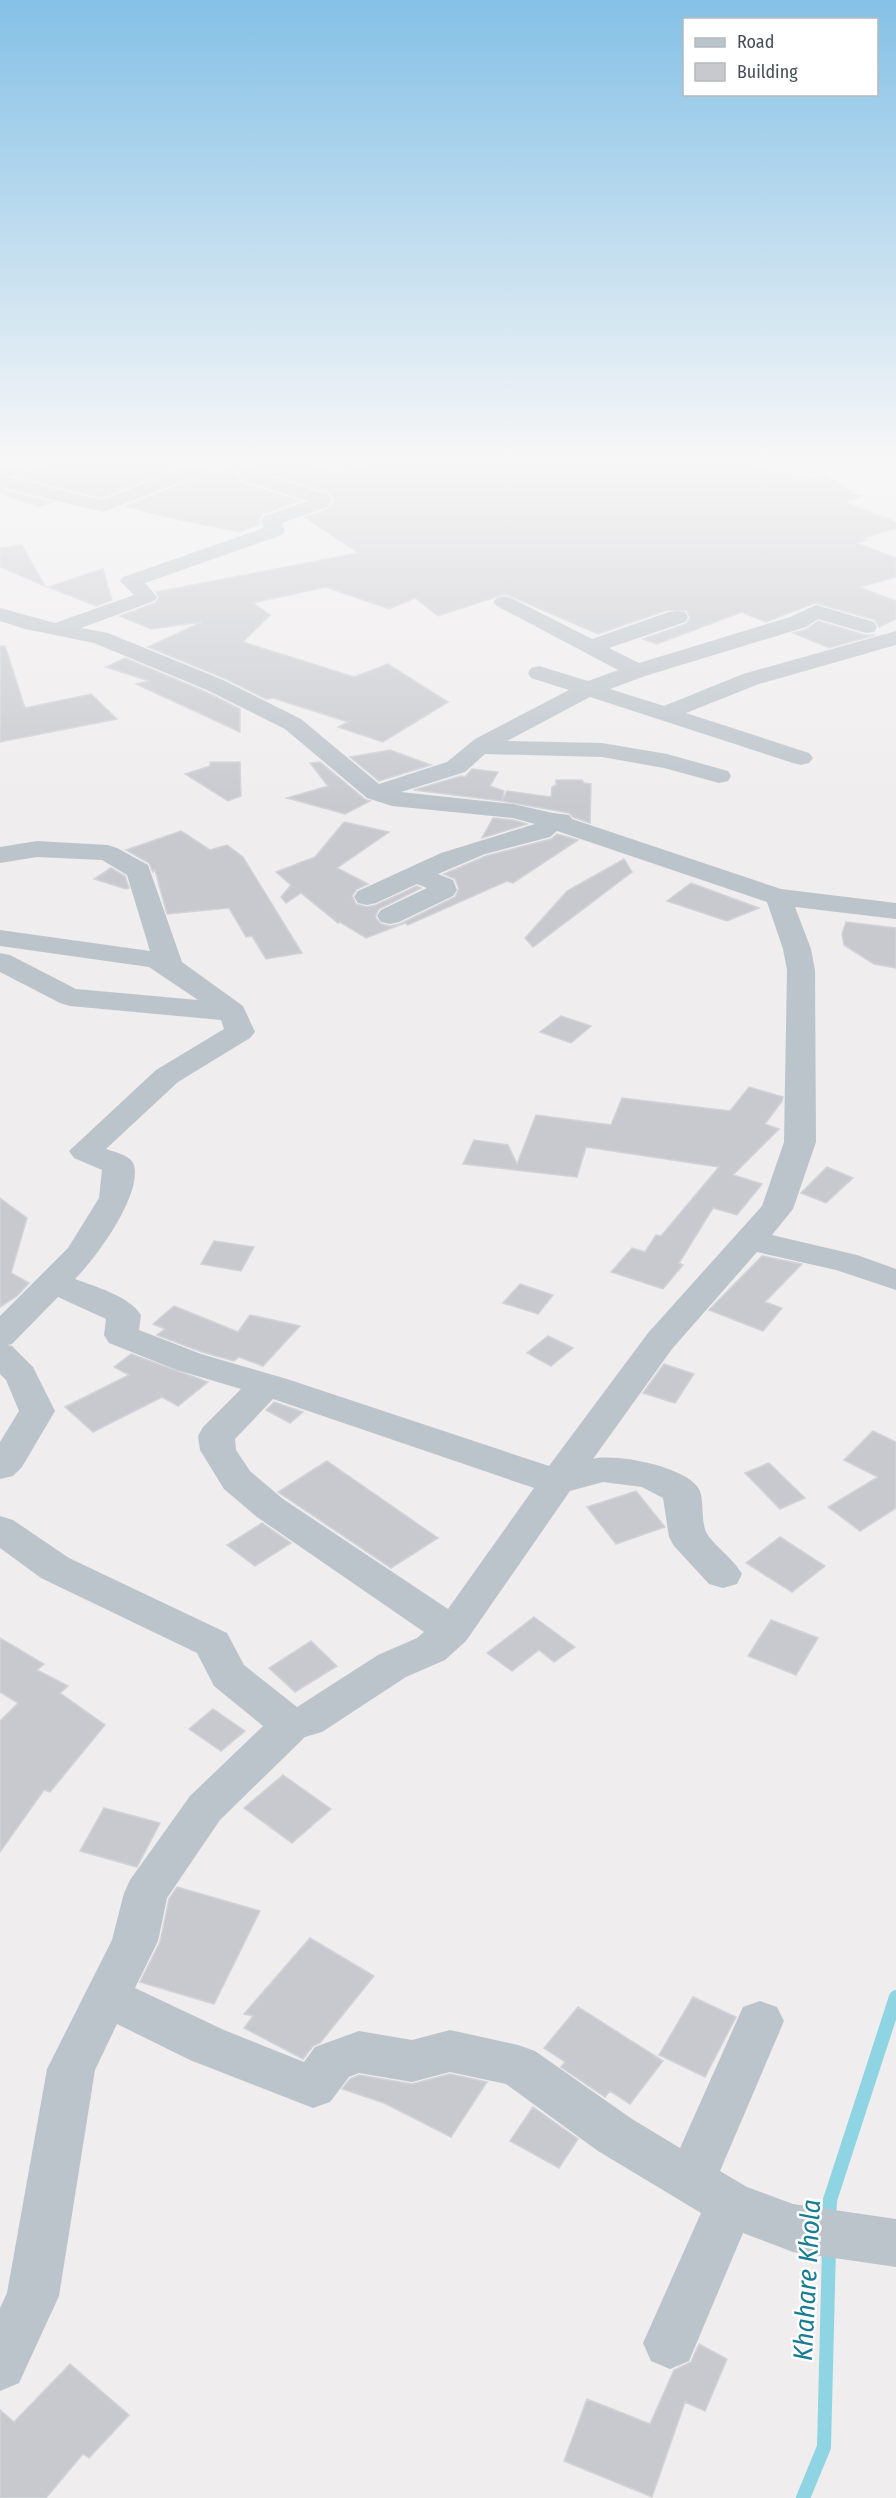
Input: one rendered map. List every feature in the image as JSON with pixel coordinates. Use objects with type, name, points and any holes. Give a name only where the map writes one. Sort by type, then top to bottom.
[{"type":"street","points":[[58,629],[147,597],[130,581],[152,574]]},
{"type":"street","points":[[504,602],[637,671]]},
{"type":"street","points":[[376,793],[422,780],[456,767],[480,747],[586,690],[637,671],[788,625],[816,611],[866,627]]},
{"type":"street","points":[[0,614],[25,623],[100,638],[215,685],[293,724],[354,777],[376,793],[392,799],[513,811],[553,821],[614,819],[675,845],[682,853],[672,863],[778,897],[896,911]]},
{"type":"street","points":[[590,647],[677,617]]},
{"type":"street","points":[[668,713],[691,702],[818,658],[896,638]]},
{"type":"street","points":[[539,673],[801,758]]},
{"type":"street","points":[[480,747],[602,750],[667,761],[719,776]]},
{"type":"street","points":[[367,897],[476,849],[541,832],[553,821]]},
{"type":"street","points":[[0,855],[37,849],[108,853],[139,871],[169,966]]},
{"type":"street","points":[[390,916],[444,890],[444,886],[417,874]]},
{"type":"street","points":[[0,2365],[33,2296],[71,2069],[135,1941],[146,1893],[205,1808],[291,1725],[307,1721],[392,1666],[431,1650],[459,1624],[557,1482],[660,1341],[777,1209],[800,1142],[801,970],[797,949],[778,897]]},
{"type":"street","points":[[0,938],[156,960],[169,966],[233,1012],[240,1032],[167,1076],[85,1150],[118,1165],[115,1198],[81,1254],[0,1336]]},
{"type":"street","points":[[0,961],[70,997],[233,1012]]},
{"type":"street","points":[[750,1239],[783,1249],[845,1262],[896,1280]]},
{"type":"street","points":[[51,1282],[88,1296],[124,1316],[121,1335],[189,1362],[266,1385],[557,1482],[603,1469],[650,1476],[681,1491],[688,1537],[723,1574]]},
{"type":"street","points":[[0,1354],[21,1375],[37,1411],[9,1458],[0,1467]]},
{"type":"street","points":[[266,1385],[216,1436],[218,1450],[237,1480],[270,1508],[452,1631]]},
{"type":"street","points":[[0,1529],[56,1568],[213,1643],[228,1675],[291,1725]]},
{"type":"street","points":[[107,1997],[207,2045],[313,2087],[332,2062],[359,2052],[412,2061],[450,2051],[519,2066],[615,2135],[710,2192],[793,2228],[884,2241]]},
{"type":"street","points":[[670,2343],[710,2192],[760,2021]]},
{"type":"building","points":[[16,574],[38,574],[45,586]]},
{"type":"building","points":[[89,574],[104,574],[112,600],[96,606],[48,587]]},
{"type":"building","points":[[251,574],[896,574],[896,577],[859,587],[896,601],[896,619],[879,627],[875,620],[815,603],[766,622],[742,612],[657,644],[643,639],[686,624],[690,618],[687,611],[668,610],[598,634],[505,594],[438,616],[415,598],[389,609],[326,587],[253,603],[270,615],[243,642],[354,677],[388,664],[448,702],[383,742],[338,727],[348,722],[273,698],[266,699],[224,678],[148,647],[202,622],[151,629],[120,616],[155,603],[159,597],[156,592]]},
{"type":"building","points":[[818,621],[865,635],[875,635],[829,648],[793,633],[807,629]]},
{"type":"building","points":[[0,646],[5,646],[25,708],[91,694],[117,719],[0,742]]},
{"type":"building","points":[[125,658],[240,709],[240,732],[136,684],[149,681],[106,667]]},
{"type":"building","points":[[390,750],[431,765],[379,781],[350,757]]},
{"type":"building","points":[[210,762],[240,762],[241,796],[228,801],[185,774],[210,766]]},
{"type":"building","points":[[320,762],[370,801],[345,814],[287,798],[328,786],[310,763]]},
{"type":"building","points":[[472,769],[498,772],[490,786],[504,791],[502,801],[414,790],[461,776],[465,777]]},
{"type":"building","points":[[556,780],[582,780],[584,783],[591,784],[590,823],[573,817],[569,813],[502,801],[507,791],[551,797],[552,787],[556,785]]},
{"type":"building","points":[[493,818],[513,820],[527,824],[482,838]]},
{"type":"building","points":[[344,822],[389,832],[337,868],[368,884],[357,889],[352,896],[356,904],[367,907],[376,905],[417,886],[421,888],[379,909],[375,917],[381,924],[390,926],[400,924],[455,897],[459,889],[455,879],[444,874],[486,856],[551,839],[557,834],[578,840],[513,883],[507,881],[408,925],[405,923],[366,938],[340,922],[338,923],[301,893],[286,903],[281,897],[291,885],[276,872],[315,857]]},
{"type":"building","points":[[181,831],[210,850],[227,845],[243,857],[302,953],[266,959],[252,936],[246,937],[229,908],[167,914],[155,870],[153,872],[149,863],[126,850]]},
{"type":"building","points":[[624,859],[632,872],[533,947],[525,938],[567,891]]},
{"type":"building","points":[[111,868],[125,876],[129,888],[94,879]]},
{"type":"building","points":[[691,883],[759,908],[727,921],[667,901]]},
{"type":"building","points":[[846,922],[896,928],[896,968],[874,964],[844,945],[842,934]]},
{"type":"building","points":[[561,1016],[591,1026],[571,1043],[540,1032]]},
{"type":"building","points":[[749,1087],[783,1097],[765,1124],[779,1129],[733,1175],[762,1184],[737,1215],[713,1208],[679,1263],[683,1265],[663,1289],[611,1272],[632,1248],[645,1252],[656,1235],[661,1236],[719,1167],[586,1147],[577,1177],[463,1164],[474,1140],[508,1145],[517,1164],[536,1115],[611,1125],[622,1098],[730,1111]]},
{"type":"building","points":[[827,1167],[853,1178],[826,1203],[801,1193]]},
{"type":"building","points":[[0,1198],[27,1218],[11,1273],[29,1283],[17,1296],[0,1307]]},
{"type":"building","points":[[214,1241],[254,1247],[241,1271],[201,1264]]},
{"type":"building","points":[[762,1256],[802,1264],[765,1302],[782,1308],[763,1331],[709,1310]]},
{"type":"building","points":[[520,1284],[553,1295],[538,1314],[503,1303]]},
{"type":"building","points":[[174,1306],[238,1332],[250,1315],[300,1326],[263,1366],[239,1357],[234,1361],[202,1352],[157,1335],[165,1329],[153,1324]]},
{"type":"building","points":[[548,1336],[573,1348],[551,1366],[527,1353]]},
{"type":"building","points":[[131,1354],[208,1382],[178,1406],[162,1397],[93,1432],[65,1407],[129,1375],[114,1367]]},
{"type":"building","points":[[664,1364],[694,1374],[675,1403],[643,1393]]},
{"type":"building","points":[[274,1402],[303,1412],[290,1423],[266,1410]]},
{"type":"building","points":[[873,1431],[896,1442],[896,1508],[860,1531],[828,1507],[878,1477],[844,1460]]},
{"type":"building","points":[[327,1461],[438,1538],[391,1568],[278,1492]]},
{"type":"building","points":[[769,1463],[805,1498],[780,1509],[745,1473]]},
{"type":"building","points":[[636,1491],[665,1527],[616,1544],[587,1507]]},
{"type":"building","points":[[262,1523],[291,1543],[255,1566],[227,1545]]},
{"type":"building","points":[[780,1537],[825,1566],[792,1592],[746,1563]]},
{"type":"building","points":[[534,1617],[575,1647],[554,1662],[539,1650],[512,1671],[487,1653]]},
{"type":"building","points":[[771,1620],[818,1638],[796,1675],[748,1656]]},
{"type":"building","points":[[0,1638],[44,1664],[37,1670],[68,1686],[60,1693],[105,1725],[50,1792],[44,1790],[0,1852],[0,1721],[18,1703],[0,1692]]},
{"type":"building","points":[[311,1641],[337,1666],[295,1692],[269,1668]]},
{"type":"building","points":[[213,1709],[245,1731],[221,1751],[189,1729]]},
{"type":"building","points":[[283,1775],[331,1809],[292,1843],[244,1808]]},
{"type":"building","points":[[104,1808],[160,1823],[137,1867],[80,1851]]},
{"type":"building","points":[[177,1887],[260,1911],[214,2004],[140,1982],[160,1942],[169,1899]]},
{"type":"building","points":[[310,1938],[374,1976],[320,2043],[313,2046],[303,2059],[244,2028],[253,2016],[244,2014]]},
{"type":"building","points":[[693,1997],[736,2017],[705,2077],[659,2055]]},
{"type":"building","points":[[578,2007],[663,2061],[630,2104],[610,2091],[605,2097],[561,2067],[565,2062],[544,2048]]},
{"type":"building","points":[[450,2074],[487,2082],[451,2137],[384,2103],[342,2089],[350,2079],[359,2075],[412,2084]]},
{"type":"building","points":[[533,2107],[578,2139],[559,2168],[510,2141]]},
{"type":"building","points":[[699,2344],[727,2359],[705,2411],[685,2402],[652,2497],[564,2461],[587,2399],[650,2424],[674,2370],[691,2362]]},
{"type":"building","points":[[70,2364],[129,2415],[89,2458],[83,2454],[46,2498],[0,2498],[0,2410],[14,2422]]},
{"type":"waterway","name":"Khahare Khola","points":[[829,2221],[830,2200],[896,1997]]},
{"type":"waterway","name":"Khahare Khola","points":[[803,2498],[824,2447],[829,2247]]}]
